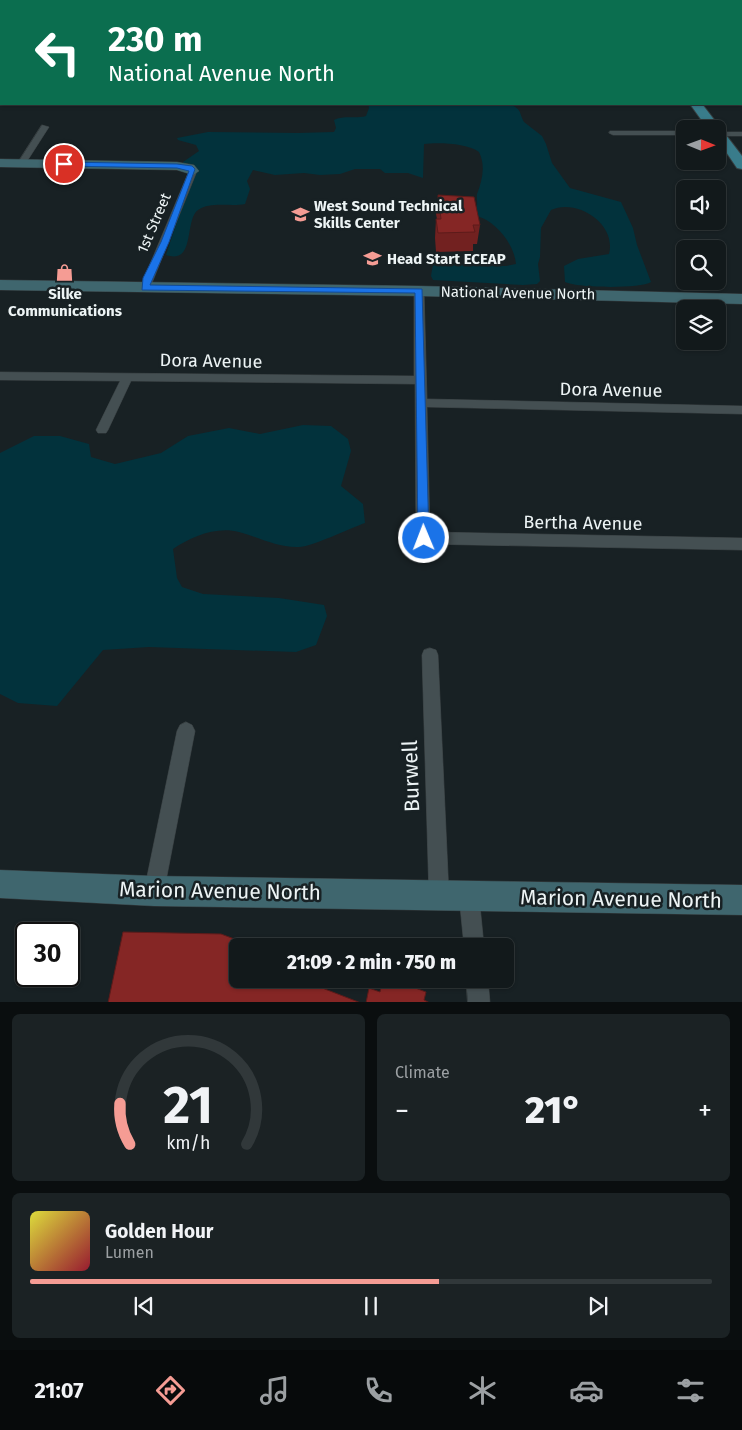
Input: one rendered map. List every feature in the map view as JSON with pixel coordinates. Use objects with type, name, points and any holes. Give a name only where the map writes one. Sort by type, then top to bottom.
[{"type":"main road","points":[[697,105],[708,120]]},
{"type":"main road","points":[[726,144],[742,165]]},
{"type":"main road","points":[[0,163],[177,166],[190,168],[193,171]]},
{"type":"main road","name":"National Avenue North","points":[[0,286],[419,291],[742,298]]},
{"type":"main road","name":"Marion Avenue North","points":[[0,884],[154,890],[742,900]]},
{"type":"street","points":[[21,164],[46,127]]},
{"type":"street","points":[[614,133],[676,133]]},
{"type":"street","points":[[726,133],[742,134]]},
{"type":"street","name":"1st Street","points":[[145,288],[193,171]]},
{"type":"street","points":[[419,291],[420,404]]},
{"type":"street","name":"Dora Avenue","points":[[0,376],[421,380]]},
{"type":"street","points":[[102,430],[127,378]]},
{"type":"street","name":"Dora Avenue","points":[[420,404],[742,410]]},
{"type":"street","name":"Bertha Avenue","points":[[420,404],[424,538],[742,544]]},
{"type":"street","name":"Burwell","points":[[430,655],[439,896]]},
{"type":"street","points":[[154,890],[186,731]]},
{"type":"street","points":[[469,896],[473,938]]},
{"type":"street","points":[[478,988],[479,1002]]},
{"type":"shaded area","points":[[368,105],[514,106],[520,112],[524,122],[542,136],[552,163],[570,188],[621,202],[633,228],[637,245],[651,282],[635,286],[608,287],[582,286],[565,282],[564,266],[578,259],[609,254],[610,243],[607,233],[593,216],[583,211],[561,207],[551,210],[541,228],[538,264],[540,281],[537,284],[523,285],[433,280],[431,276],[433,264],[506,266],[516,264],[508,241],[497,228],[477,216],[475,210],[482,173],[479,152],[468,147],[444,143],[424,144],[423,178],[408,173],[385,173],[380,169],[355,169],[340,174],[320,175],[304,173],[275,175],[253,170],[247,181],[250,189],[245,204],[215,205],[198,210],[191,223],[186,248],[182,254],[175,256],[166,255],[185,197],[196,172],[183,164],[183,162],[199,151],[196,145],[178,140],[177,138],[208,132],[334,132],[336,128],[334,120],[366,116]]},
{"type":"shaded area","points":[[303,425],[331,426],[348,439],[351,451],[341,486],[363,504],[365,523],[321,541],[299,547],[276,544],[239,532],[222,530],[188,540],[173,549],[177,578],[182,587],[203,594],[279,598],[324,605],[327,616],[316,645],[296,652],[149,647],[103,650],[57,706],[18,703],[0,694],[0,453],[34,436],[60,436],[89,444],[91,457],[115,464],[161,453],[188,436],[229,428],[260,434]]},
{"type":"building","points":[[438,195],[474,197],[480,225],[473,225],[475,232],[438,233],[436,219],[441,219]]},
{"type":"building","points":[[123,932],[221,934],[232,938],[229,938],[229,988],[322,988],[358,1002],[108,1002]]},
{"type":"building","points":[[369,988],[380,992],[381,988],[415,988],[426,992],[424,1000],[428,1002],[366,1002]]},
{"type":"place","name":"West Sound Technical Skills Center","points":[[300,215]]},
{"type":"place","name":"Head Start ECEAP","points":[[373,259]]},
{"type":"place","name":"Silke Communications","points":[[65,273]]},
{"type":"route","points":[[64,164],[177,166],[190,168],[193,171],[145,288],[419,291],[424,538]]}]
